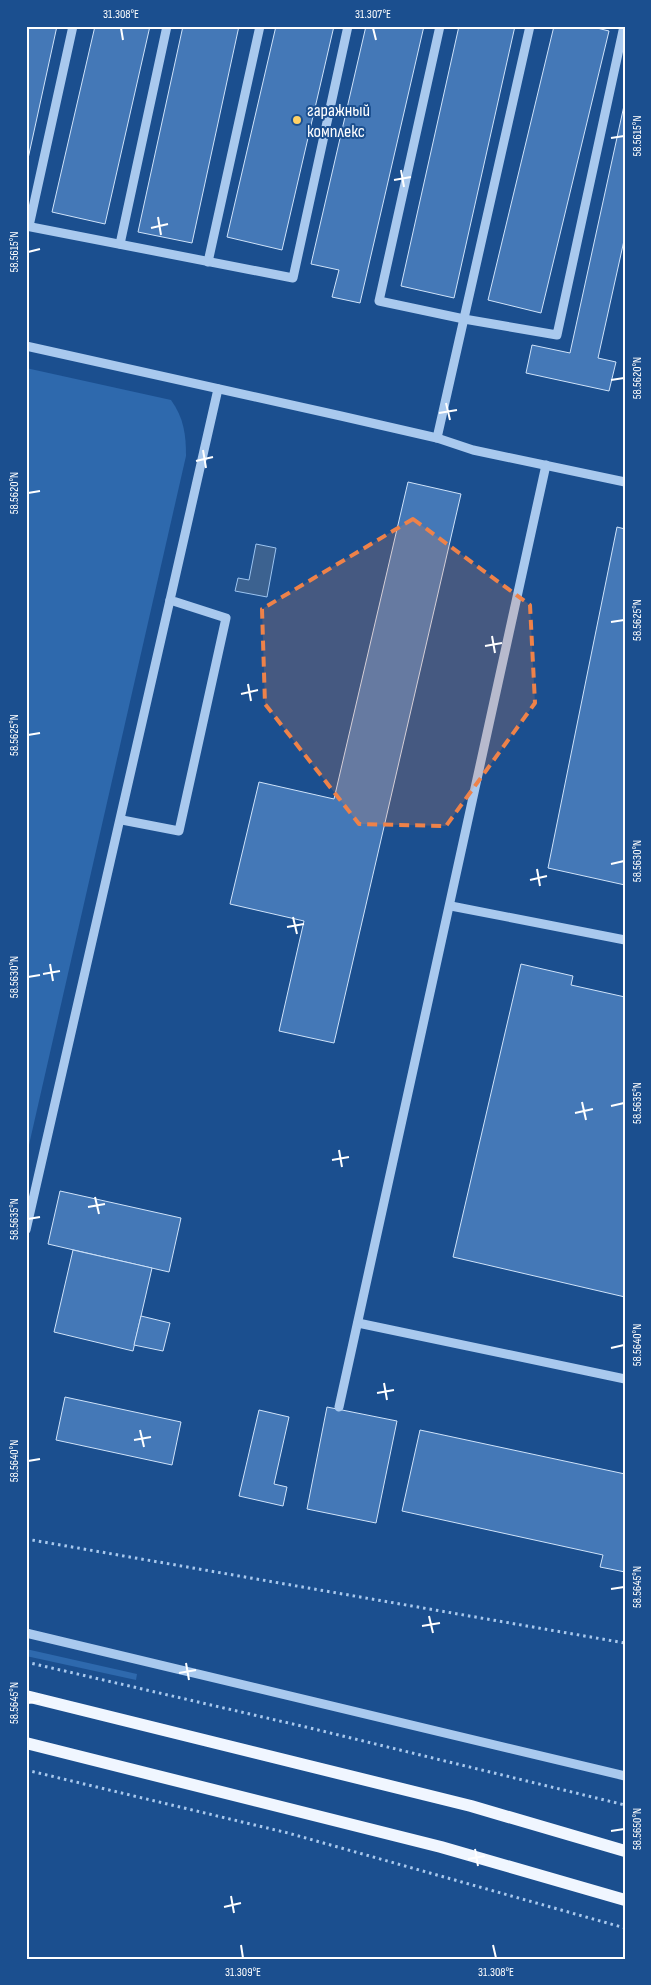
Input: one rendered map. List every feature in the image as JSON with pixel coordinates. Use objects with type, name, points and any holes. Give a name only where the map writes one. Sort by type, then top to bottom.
[{"type":"main road","points":[[26,1696],[461,1804],[625,1851]]},
{"type":"main road","points":[[26,1742],[442,1847],[625,1900]]},
{"type":"lane","points":[[73,26],[28,226],[293,278],[348,26]]},
{"type":"lane","points":[[120,244],[167,26]]},
{"type":"lane","points":[[208,262],[260,26]]},
{"type":"lane","points":[[440,26],[380,301],[464,319],[557,335],[624,26]]},
{"type":"lane","points":[[437,438],[530,26]]},
{"type":"lane","points":[[26,346],[437,438],[473,450],[625,482]]},
{"type":"lane","points":[[26,1230],[122,820],[218,389]]},
{"type":"lane","points":[[339,1407],[546,465]]},
{"type":"lane","points":[[122,820],[180,831],[182,822],[226,618],[170,600]]},
{"type":"lane","points":[[450,906],[625,940]]},
{"type":"lane","points":[[358,1323],[625,1379]]},
{"type":"lane","points":[[26,1633],[625,1776]]},
{"type":"path","points":[[26,1540],[625,1643]]},
{"type":"path","points":[[26,1662],[625,1805]]},
{"type":"path","points":[[26,1770],[288,1833],[625,1928]]},
{"type":"highlighted area","points":[[413,519],[530,605],[535,703],[446,826],[359,824],[265,704],[262,609]]},
{"type":"shaded area","points":[[26,368],[171,400],[179,413],[183,427],[186,456],[26,1158]]},
{"type":"shaded area","points":[[256,544],[276,548],[267,597],[235,591],[238,578],[249,580]]},
{"type":"shaded area","points":[[26,1649],[137,1674],[136,1680],[26,1656]]},
{"type":"building","points":[[26,26],[57,26],[26,168]]},
{"type":"building","points":[[95,26],[150,26],[105,224],[52,212]]},
{"type":"building","points":[[183,26],[239,26],[192,243],[138,232]]},
{"type":"building","points":[[276,26],[334,26],[282,250],[227,237]]},
{"type":"building","points":[[366,26],[424,26],[360,303],[332,297],[339,270],[311,264]]},
{"type":"building","points":[[459,26],[515,26],[454,298],[401,286]]},
{"type":"building","points":[[554,26],[589,26],[609,31],[541,313],[488,300]]},
{"type":"building","points":[[625,101],[625,236],[598,358],[616,362],[609,391],[526,373],[532,345],[570,353]]},
{"type":"building","points":[[408,482],[461,494],[334,1043],[279,1031],[304,921],[230,904],[259,782],[334,799]]},
{"type":"building","points":[[617,527],[625,529],[625,885],[548,868]]},
{"type":"building","points":[[521,964],[573,976],[571,985],[625,997],[625,1297],[453,1257]]},
{"type":"building","points":[[60,1191],[181,1218],[169,1272],[48,1244]]},
{"type":"building","points":[[73,1250],[152,1268],[133,1351],[54,1332]]},
{"type":"building","points":[[141,1316],[170,1323],[163,1351],[134,1345]]},
{"type":"building","points":[[65,1397],[181,1422],[172,1465],[56,1440]]},
{"type":"building","points":[[327,1407],[397,1421],[376,1523],[307,1509]]},
{"type":"building","points":[[259,1410],[289,1417],[274,1484],[287,1487],[283,1506],[239,1496]]},
{"type":"building","points":[[420,1430],[625,1474],[625,1572],[600,1567],[603,1555],[402,1511]]},
{"type":"place","name":"гаражный комплекс","points":[[297,120]]}]
